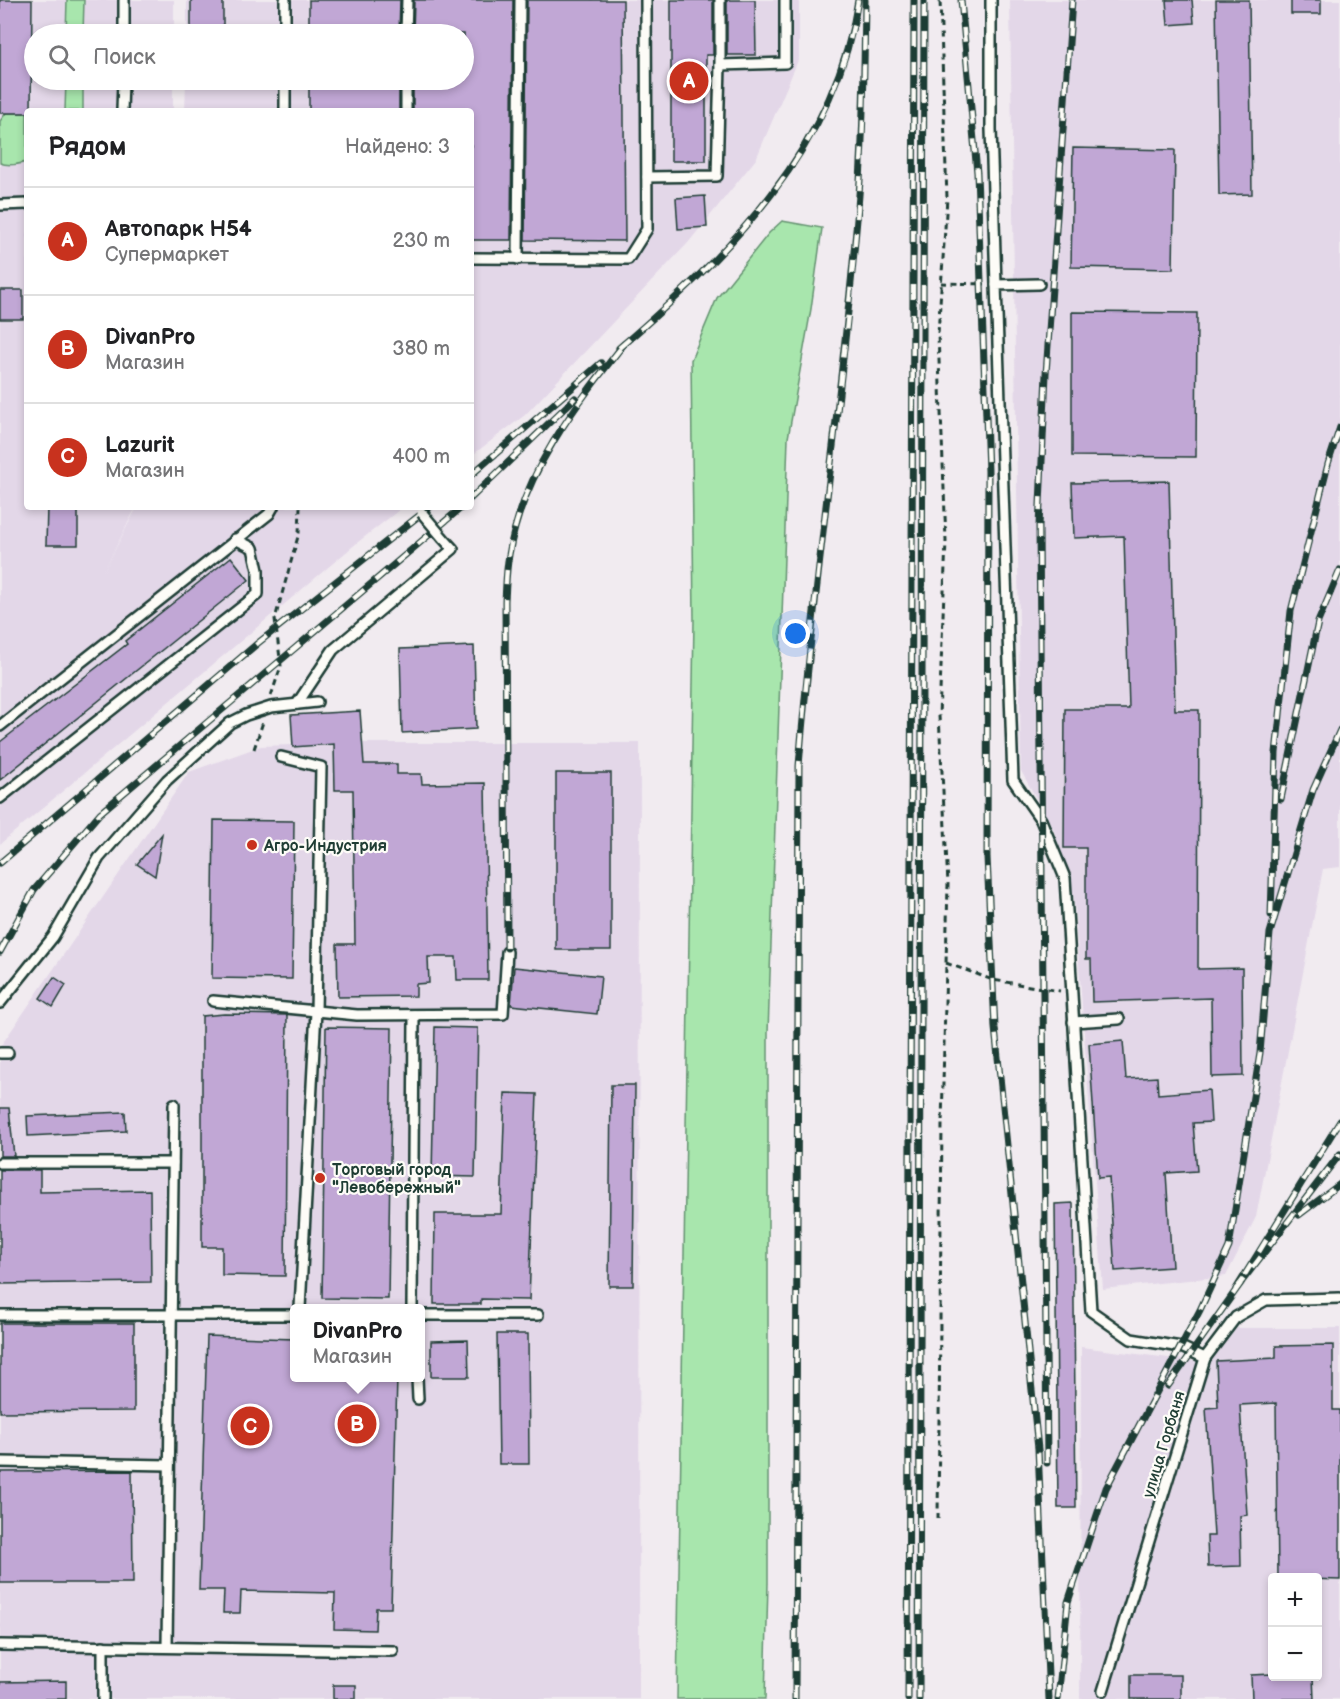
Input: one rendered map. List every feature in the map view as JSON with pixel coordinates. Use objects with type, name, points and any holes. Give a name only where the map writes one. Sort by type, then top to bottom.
[{"type":"lane","points":[[124,0],[124,24]]},
{"type":"lane","points":[[285,0],[285,24]]},
{"type":"lane","points":[[406,24],[407,0]]},
{"type":"lane","points":[[518,259],[520,0]]},
{"type":"lane","points":[[474,258],[628,259],[647,229],[646,0]]},
{"type":"lane","points":[[647,177],[717,176],[720,0]]},
{"type":"lane","points":[[720,65],[785,63],[785,0]]},
{"type":"lane","points":[[991,0],[991,129],[1013,780],[1041,820],[1065,878],[1090,1311],[1131,1339],[1181,1347],[1205,1358]]},
{"type":"lane","points":[[122,108],[123,90]]},
{"type":"lane","points":[[285,90],[285,108]]},
{"type":"lane","points":[[405,108],[406,90]]},
{"type":"lane","points":[[0,205],[24,204]]},
{"type":"lane","points":[[996,285],[1039,284]]},
{"type":"lane","points":[[0,726],[271,510]]},
{"type":"lane","points":[[297,704],[333,650],[453,549],[420,510]]},
{"type":"lane","points":[[0,798],[258,594],[258,570],[253,548],[235,539]]},
{"type":"lane","points":[[0,1003],[53,937],[99,858],[167,780],[230,723],[267,708],[317,702]]},
{"type":"lane","points":[[281,757],[321,767],[316,1011],[300,1304]]},
{"type":"lane","points":[[213,1001],[357,1015],[503,1014],[507,952]]},
{"type":"lane","points":[[412,1304],[414,1015]]},
{"type":"lane","points":[[1073,1022],[1119,1019]]},
{"type":"lane","points":[[167,1646],[174,1104]]},
{"type":"lane","points":[[0,1163],[173,1163]]},
{"type":"lane","name":"улица Горбаня","points":[[1103,1691],[1205,1358],[1236,1317],[1266,1300],[1340,1298]]},
{"type":"lane","points":[[0,1315],[290,1315]]},
{"type":"lane","points":[[425,1315],[538,1315]]},
{"type":"lane","points":[[417,1382],[418,1399]]},
{"type":"lane","points":[[0,1462],[170,1465]]},
{"type":"lane","points":[[0,1645],[393,1651]]},
{"type":"lane","points":[[103,1646],[103,1699]]},
{"type":"path","points":[[938,1519],[948,884],[939,716],[946,541],[938,334],[947,198],[940,0]]},
{"type":"path","points":[[941,283],[996,285]]},
{"type":"path","points":[[254,749],[281,666],[275,619],[299,533],[300,510]]},
{"type":"path","points":[[946,963],[993,980],[1072,993]]},
{"type":"shaded area","points":[[0,0],[174,0],[174,24],[24,24],[24,90],[173,90],[173,108],[24,108],[24,510],[134,510],[104,571],[135,510],[399,510],[358,542],[0,844]]},
{"type":"shaded area","points":[[187,0],[799,0],[799,58],[756,159],[688,243],[525,415],[474,454],[474,108],[185,108],[186,90],[474,90],[474,24],[187,24]]},
{"type":"shaded area","points":[[1010,0],[1340,0],[1340,867],[1323,869],[1256,1217],[1226,1276],[1103,1289],[1074,898],[1054,830],[1021,771]]},
{"type":"shaded area","name":"Торговый город \"Левобережный\"","points":[[354,743],[640,743],[639,1699],[0,1699],[0,1047],[189,772],[261,746]]},
{"type":"shaded area","points":[[1237,1328],[1340,1328],[1340,1699],[1080,1699],[1081,1347],[1209,1363]]},
{"type":"green space","points":[[67,0],[84,0],[83,24],[66,24]]},
{"type":"green space","points":[[66,90],[83,90],[83,108],[65,108]]},
{"type":"green space","points":[[6,113],[24,113],[24,162],[10,165],[0,163],[0,121]]},
{"type":"green space","points":[[782,221],[822,228],[811,309],[788,438],[768,1033],[768,1583],[765,1699],[677,1699],[694,620],[691,360],[717,298],[769,233]]},
{"type":"building","points":[[0,0],[32,0],[32,24],[24,24],[24,90],[31,90],[31,108],[24,108],[24,113],[0,113]]},
{"type":"building","points":[[191,0],[223,0],[223,24],[191,24]]},
{"type":"building","points":[[309,0],[400,0],[399,24],[309,24]]},
{"type":"building","points":[[414,0],[513,0],[511,240],[474,240],[474,108],[413,108],[413,90],[474,90],[474,24],[413,24]]},
{"type":"building","points":[[527,0],[623,0],[625,241],[525,240]]},
{"type":"building","points":[[671,0],[713,0],[713,55],[706,55],[706,161],[671,161]]},
{"type":"building","points":[[727,0],[755,0],[756,55],[727,55]]},
{"type":"building","points":[[1166,0],[1192,0],[1194,23],[1168,25]]},
{"type":"building","points":[[1216,0],[1249,0],[1252,194],[1219,195]]},
{"type":"building","points":[[1291,0],[1321,0],[1321,14],[1291,14]]},
{"type":"building","points":[[309,90],[399,90],[399,108],[309,108]]},
{"type":"building","points":[[1073,148],[1175,150],[1173,269],[1071,267]]},
{"type":"building","points":[[705,196],[707,227],[678,229],[676,198]]},
{"type":"building","points":[[0,290],[23,290],[23,319],[0,319]]},
{"type":"building","points":[[1072,312],[1197,313],[1196,457],[1072,456]]},
{"type":"building","points":[[1169,481],[1175,710],[1199,710],[1198,969],[1242,968],[1243,1076],[1212,1077],[1211,998],[1092,1002],[1091,959],[1086,959],[1086,848],[1064,848],[1065,709],[1129,709],[1124,536],[1074,538],[1072,483]]},
{"type":"building","points":[[47,510],[78,510],[78,545],[46,545]]},
{"type":"building","points":[[231,557],[249,580],[0,780],[0,742],[127,644],[125,641]]},
{"type":"building","points":[[474,646],[476,729],[402,733],[400,649]]},
{"type":"building","points":[[360,711],[364,764],[397,764],[397,774],[421,774],[422,784],[485,783],[488,980],[457,980],[456,957],[428,957],[429,983],[416,984],[416,996],[338,997],[337,944],[355,944],[353,790],[335,790],[334,744],[293,747],[291,715]]},
{"type":"building","points":[[556,773],[611,773],[611,950],[556,950]]},
{"type":"building","points":[[214,820],[294,821],[292,979],[212,978]]},
{"type":"building","points":[[162,834],[155,876],[137,864]]},
{"type":"building","points":[[514,967],[601,976],[597,1014],[511,1005]]},
{"type":"building","points":[[54,977],[66,985],[53,1007],[40,998]]},
{"type":"building","points":[[287,1015],[285,1276],[222,1275],[222,1247],[202,1247],[202,1016]]},
{"type":"building","points":[[326,1027],[392,1028],[388,1299],[322,1298]]},
{"type":"building","points":[[435,1027],[478,1028],[475,1177],[432,1176]]},
{"type":"building","points":[[1123,1041],[1126,1079],[1157,1077],[1158,1094],[1209,1090],[1211,1122],[1193,1123],[1197,1171],[1166,1173],[1172,1267],[1115,1271],[1109,1177],[1098,1178],[1089,1044]]},
{"type":"building","points":[[611,1085],[635,1085],[633,1286],[609,1286]]},
{"type":"building","points":[[505,1093],[537,1094],[529,1300],[481,1299],[481,1304],[434,1304],[435,1214],[501,1214]]},
{"type":"building","points":[[0,1108],[9,1108],[14,1156],[0,1156]]},
{"type":"building","points":[[125,1112],[126,1131],[28,1136],[27,1116]]},
{"type":"building","points":[[0,1170],[40,1170],[40,1192],[150,1190],[151,1282],[0,1284]]},
{"type":"building","points":[[1073,1203],[1076,1508],[1058,1508],[1055,1204]]},
{"type":"building","points":[[0,1323],[134,1323],[134,1411],[0,1412]]},
{"type":"building","points":[[497,1334],[528,1334],[529,1464],[499,1464]]},
{"type":"building","points":[[207,1336],[290,1339],[290,1382],[397,1382],[391,1608],[376,1608],[375,1630],[334,1629],[335,1593],[241,1591],[240,1613],[223,1613],[224,1590],[199,1590]]},
{"type":"building","points":[[468,1340],[469,1377],[431,1377],[431,1341]]},
{"type":"building","points":[[1333,1345],[1333,1410],[1340,1410],[1340,1580],[1322,1579],[1322,1573],[1278,1573],[1276,1403],[1240,1405],[1247,1515],[1240,1516],[1241,1566],[1208,1567],[1207,1536],[1214,1536],[1206,1408],[1218,1407],[1216,1361],[1276,1358],[1276,1346]]},
{"type":"building","points":[[132,1471],[133,1583],[0,1583],[0,1472]]},
{"type":"building","points":[[1268,1674],[1268,1681],[1313,1681],[1314,1699],[1252,1699],[1251,1675]]},
{"type":"building","points":[[1131,1675],[1181,1675],[1181,1699],[1131,1699]]},
{"type":"building","points":[[66,1681],[66,1699],[0,1699],[0,1682]]},
{"type":"building","points":[[333,1685],[356,1685],[356,1699],[333,1699]]},
{"type":"railway","points":[[619,348],[699,275],[737,236],[771,195],[801,151],[827,104],[846,54],[858,0]]},
{"type":"railway","points":[[795,1699],[799,766],[853,267],[863,122],[865,0]]},
{"type":"railway","points":[[908,1699],[914,0]]},
{"type":"railway","points":[[919,1699],[924,0]]},
{"type":"railway","points":[[961,0],[977,173],[988,471],[987,857],[995,1028],[1038,1449],[1049,1699]]},
{"type":"railway","points":[[1047,1463],[1039,526],[1046,374],[1072,0]]},
{"type":"railway","points":[[507,948],[505,601],[509,555],[516,525],[538,469],[553,442],[587,392],[624,344]]},
{"type":"railway","points":[[474,472],[601,363]]},
{"type":"railway","points":[[474,495],[575,398]]},
{"type":"railway","points":[[1271,915],[1276,753],[1291,611],[1328,464],[1340,427]]},
{"type":"railway","points":[[0,863],[258,643],[426,510]]},
{"type":"railway","points":[[0,952],[34,890],[100,813],[458,510]]},
{"type":"railway","points":[[1281,799],[1318,622],[1340,570]]},
{"type":"railway","points":[[1058,1699],[1068,1602],[1106,1488],[1200,1310],[1229,1247],[1260,1053],[1270,933],[1313,790],[1340,730]]},
{"type":"railway","points":[[1340,1121],[1236,1289],[1340,1154]]},
{"type":"railway","points":[[1299,1215],[1340,1184]]},
{"type":"railway","points":[[1168,1386],[1241,1283]]},
{"type":"place","name":"Автопарк Н54","points":[[689,81]]},
{"type":"place","name":"Агро-Индустрия","points":[[252,845]]},
{"type":"place","name":"Торговый город \"Левобережный\"","points":[[320,1178]]},
{"type":"place","name":"DivanPro","points":[[357,1424]]},
{"type":"place","name":"Lazurit","points":[[250,1426]]}]
